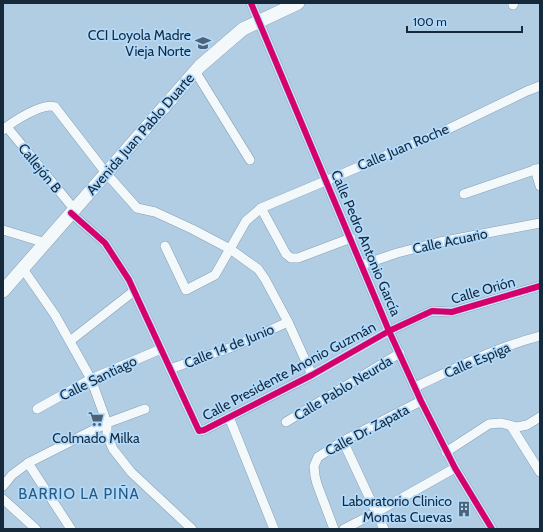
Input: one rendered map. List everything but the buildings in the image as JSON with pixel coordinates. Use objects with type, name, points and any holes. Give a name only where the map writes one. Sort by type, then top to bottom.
[{"type":"main road","name":"Avenida Juan Pablo Duarte","points":[[3,291],[195,71],[243,29],[298,3]]},
{"type":"street","name":"Calle Pedro Antonio García","points":[[252,3],[389,331],[446,452],[492,529]]},
{"type":"street","points":[[195,71],[250,160]]},
{"type":"street","name":"Calle Juan Roche","points":[[165,246],[186,290],[215,275],[246,221],[261,208],[442,132],[540,86]]},
{"type":"street","points":[[5,128],[19,118],[46,106],[55,107],[106,173],[137,208],[155,212],[192,229],[230,249],[258,269],[288,322],[312,375]]},
{"type":"street","name":"Callejón B","points":[[5,128],[72,211],[105,243],[129,280],[199,431]]},
{"type":"street","points":[[464,194],[538,169],[540,186]]},
{"type":"street","points":[[261,208],[286,254],[291,258],[298,258],[351,238]]},
{"type":"street","name":"Calle Acuario","points":[[362,265],[397,253],[440,242],[540,223]]},
{"type":"street","points":[[3,230],[46,243]]},
{"type":"street","points":[[23,269],[55,315],[91,379],[107,423],[107,435],[113,449],[131,472],[134,480],[192,529]]},
{"type":"street","name":"Calle Orión","points":[[389,331],[434,310],[452,312],[540,286]]},
{"type":"street","points":[[70,341],[134,291]]},
{"type":"street","name":"Calle 14 de Junio","points":[[170,369],[235,346],[288,322]]},
{"type":"street","name":"Calle Presidente Anonio Guzmán","points":[[199,431],[312,375],[389,331]]},
{"type":"street","name":"Calle Espiga","points":[[415,387],[497,350],[540,336]]},
{"type":"street","name":"Calle Santiago","points":[[37,409],[91,379],[161,349]]},
{"type":"street","name":"Calle Pablo Neurda","points":[[286,422],[400,354]]},
{"type":"street","name":"Calle Dr. Zapata","points":[[334,529],[317,484],[314,466],[318,457],[343,441],[421,401]]},
{"type":"street","points":[[3,486],[12,474],[28,463],[107,423],[145,409]]},
{"type":"street","points":[[229,417],[274,529]]},
{"type":"street","points":[[446,452],[489,424],[501,423],[517,427],[527,425],[540,417]]},
{"type":"street","points":[[511,426],[540,472]]},
{"type":"street","points":[[343,441],[375,513],[384,529]]},
{"type":"street","points":[[28,463],[72,529]]},
{"type":"street","points":[[344,529],[455,468]]},
{"type":"street","points":[[3,500],[36,529]]},
{"type":"cycle path","points":[[251,3],[389,331],[421,401],[455,468],[492,529]]},
{"type":"cycle path","points":[[71,213],[105,243],[129,280],[199,431],[204,430],[312,375],[389,331],[432,311],[452,312],[540,286]]},
{"type":"place","name":"CCI Loyola Madre Vieja Norte","points":[[203,43]]},
{"type":"place","name":"Colmado Milka","points":[[96,419]]},
{"type":"place","name":"Laboratorio Clinico Montas Cuevas","points":[[464,509]]},
{"type":"district","name":"BARRIO LA PIÑA","points":[[79,494]]}]
